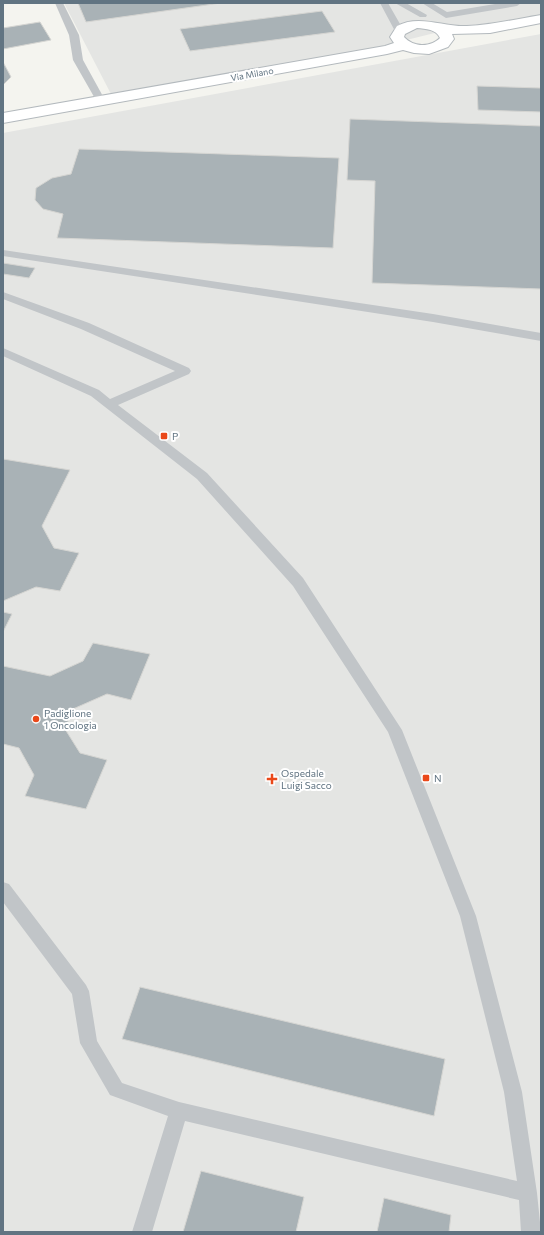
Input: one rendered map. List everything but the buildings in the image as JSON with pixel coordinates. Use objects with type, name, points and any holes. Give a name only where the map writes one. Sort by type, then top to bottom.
[{"type":"main road","points":[[436,27],[456,31],[475,30],[541,19]]},
{"type":"main road","name":"Via Milano","points":[[3,118],[387,50],[402,38],[403,28],[417,24],[436,27]]},
{"type":"main road","points":[[436,27],[447,35],[445,42]]},
{"type":"main road","points":[[402,38],[415,48],[427,49],[445,42],[464,42],[541,30]]},
{"type":"lane","points":[[60,3],[74,35],[78,60],[100,100]]},
{"type":"lane","points":[[384,3],[395,21],[402,38]]},
{"type":"lane","points":[[399,3],[423,14]]},
{"type":"lane","points":[[436,27],[424,18],[423,14],[425,3],[446,15],[516,3]]},
{"type":"lane","points":[[3,253],[433,318],[541,337]]},
{"type":"lane","points":[[3,295],[85,326],[185,372],[109,404]]},
{"type":"lane","points":[[3,352],[95,394],[202,476],[298,582],[395,730],[468,916],[513,1092],[528,1193],[531,1232]]},
{"type":"lane","points":[[3,889],[80,991],[89,1043],[116,1089],[179,1111],[528,1193]]},
{"type":"lane","points":[[142,1232],[179,1111]]},
{"type":"shaded area","points":[[64,3],[541,3],[541,15],[455,28],[382,46],[112,96]]},
{"type":"shaded area","name":"Ospedale Luigi Sacco","points":[[541,34],[541,1232],[3,1232],[3,133]]},
{"type":"place","name":"P","points":[[164,436]]},
{"type":"place","name":"Padiglione 1 Oncologia","points":[[36,719]]},
{"type":"place","name":"N","points":[[426,778]]},
{"type":"place","name":"Ospedale Luigi Sacco","points":[[272,779]]}]
